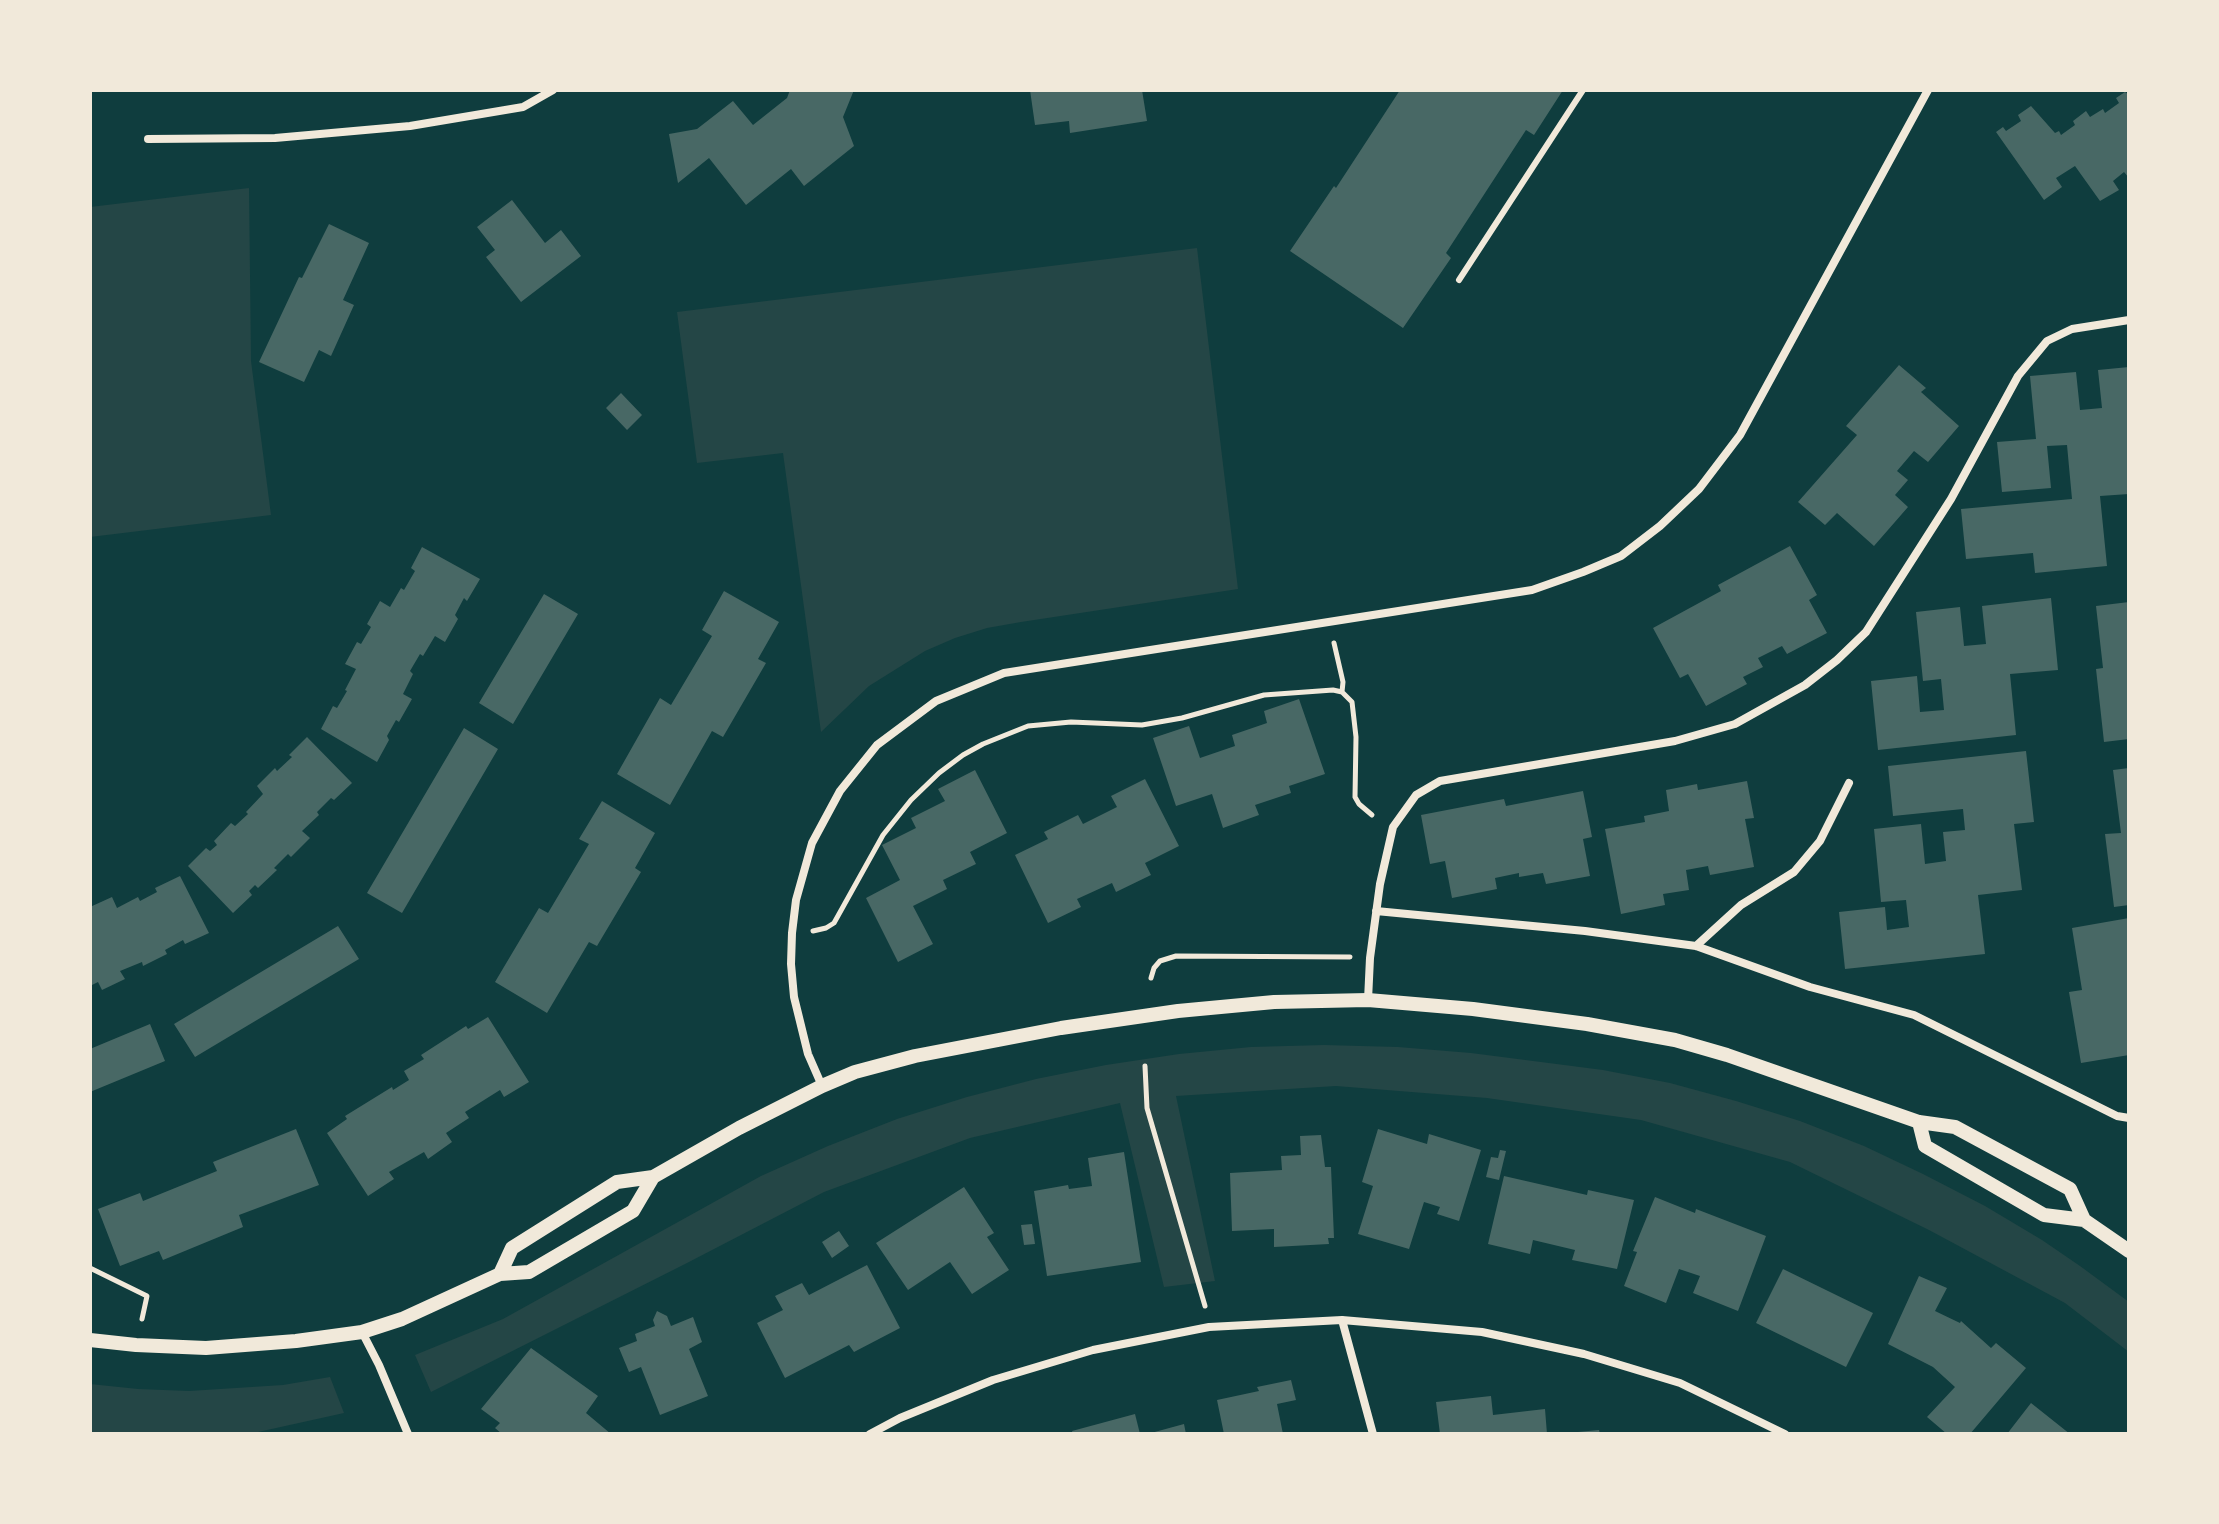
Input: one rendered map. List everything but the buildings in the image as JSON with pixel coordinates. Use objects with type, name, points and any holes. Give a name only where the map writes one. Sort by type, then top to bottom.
[{"type":"street","points":[[148,139],[275,138],[410,126],[523,107],[553,90]]},
{"type":"street","points":[[822,1086],[808,1054],[794,997],[791,964],[796,900],[812,843],[840,791],[877,745],[936,701],[1004,673],[1532,590],[1621,556],[1660,526],[1699,489],[1740,435],[1928,90]]},
{"type":"street","points":[[1368,1000],[1376,911],[1393,827],[1416,795],[1440,781],[1675,741],[1735,724],[1805,685],[1866,632],[1951,499],[2018,376],[2047,341],[2072,329],[2129,320]]},
{"type":"street","points":[[1696,946],[1741,905],[1794,872],[1820,841],[1849,783]]},
{"type":"street","points":[[1376,911],[1585,931],[1696,946],[1810,987],[1914,1015],[2117,1116],[2129,1118]]},
{"type":"street","points":[[500,1274],[512,1248],[617,1182],[653,1177],[739,1128],[855,1072],[915,1056],[1061,1028],[1178,1011],[1274,1002],[1368,1000],[1587,1024],[1675,1040],[1919,1122],[1955,1127],[2070,1189],[2084,1220]]},
{"type":"street","points":[[1919,1122],[1925,1146],[2044,1215],[2084,1220],[2129,1251]]},
{"type":"street","points":[[90,1340],[206,1348],[362,1332],[402,1319],[500,1274],[529,1272],[633,1211],[653,1177]]},
{"type":"street","points":[[1342,1320],[1373,1434]]},
{"type":"street","points":[[870,1434],[900,1418],[993,1380],[1093,1350],[1209,1327],[1342,1320],[1482,1332],[1584,1354],[1680,1383],[1785,1434]]},
{"type":"street","points":[[362,1332],[408,1434]]},
{"type":"lane","points":[[1459,280],[1583,90]]},
{"type":"path","points":[[1329,622],[1343,682],[1342,692]]},
{"type":"path","points":[[792,933],[816,931],[834,923],[877,844],[911,800],[939,773],[983,744],[1028,726],[1052,722],[1142,725],[1182,718],[1264,695],[1342,692],[1352,702],[1354,709],[1355,797],[1372,815]]},
{"type":"path","points":[[1151,978],[1160,961],[1176,956],[1370,958]]},
{"type":"path","points":[[1145,1066],[1147,1108],[1209,1327]]},
{"type":"path","points":[[90,1268],[147,1296],[136,1345]]},
{"type":"shaded area","points":[[249,188],[251,361],[271,515],[90,537],[90,207]]},
{"type":"shaded area","points":[[1197,248],[1238,589],[1021,622],[955,638],[925,651],[869,686],[821,732],[783,453],[697,463],[677,312]]},
{"type":"shaded area","points":[[1324,1045],[1471,1053],[1603,1070],[1670,1083],[1800,1121],[1864,1146],[1985,1206],[2080,1266],[2129,1302],[2129,1352],[2065,1303],[1929,1230],[1790,1162],[1641,1120],[1487,1098],[1336,1086],[1176,1096],[1215,1281],[1164,1287],[1120,1103],[970,1138],[824,1192],[431,1392],[415,1355],[503,1319],[761,1176],[897,1119],[1036,1079],[1106,1065],[1251,1047]]},
{"type":"shaded area","points":[[330,1377],[344,1413],[249,1434],[90,1434],[90,1384],[189,1391],[283,1385]]}]
